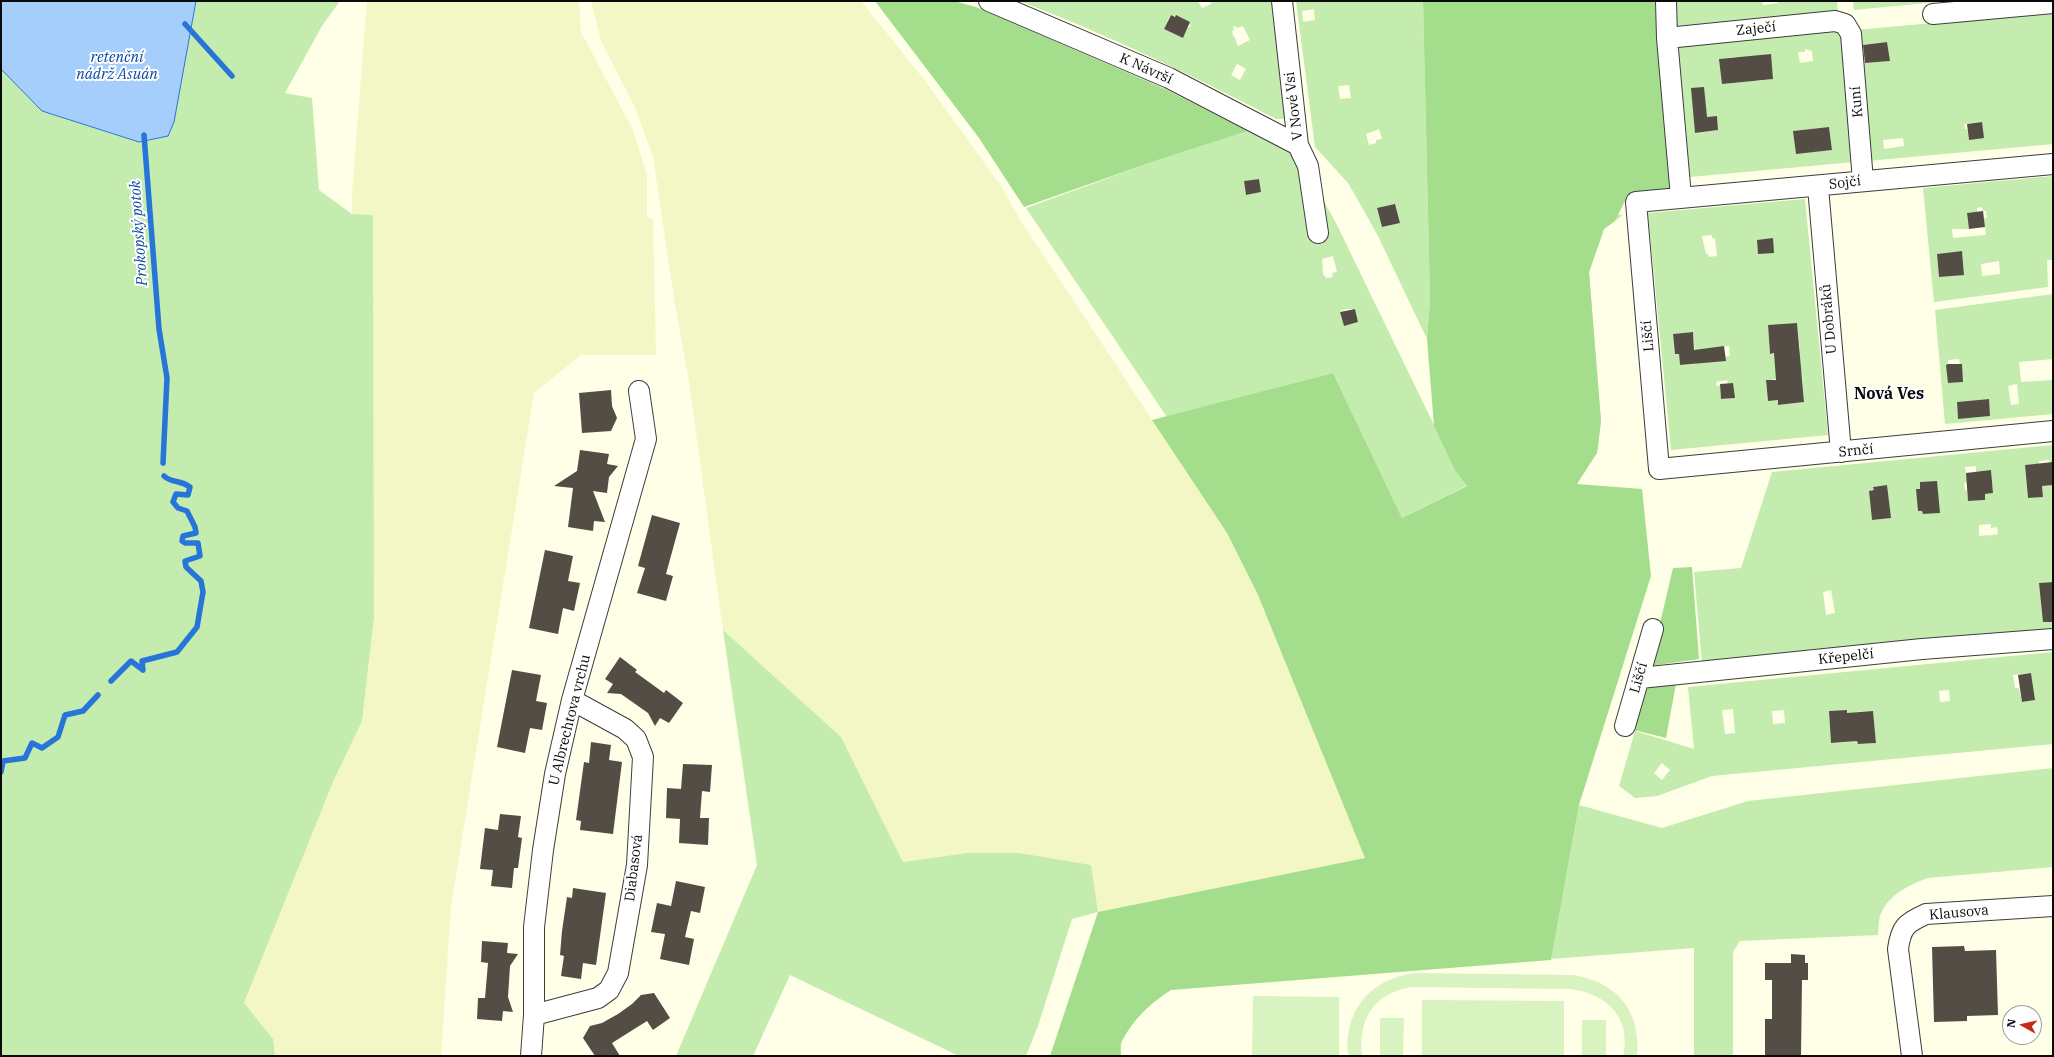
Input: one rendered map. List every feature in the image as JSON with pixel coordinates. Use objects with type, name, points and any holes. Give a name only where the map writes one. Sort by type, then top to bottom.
[{"type":"street","name":"K Návrší","points":[[989,1],[1169,78],[1298,146]]},
{"type":"street","name":"V Nové Vsi","points":[[1282,1],[1298,146],[1308,166],[1318,233]]},
{"type":"street","points":[[1666,1],[1667,38],[1681,197]]},
{"type":"street","points":[[1933,14],[2053,2]]},
{"type":"street","name":"Zaječí","points":[[1667,38],[1835,20],[1845,24]]},
{"type":"street","name":"Kuní","points":[[1845,24],[1851,34],[1863,181]]},
{"type":"street","name":"Sojčí","points":[[1636,202],[1681,197],[1818,187],[1863,181],[2053,164]]},
{"type":"street","name":"U Dobráků","points":[[1818,187],[1841,452]]},
{"type":"street","name":"Liščí","points":[[1636,202],[1659,469]]},
{"type":"street","name":"U Albrechtova vrchu","points":[[531,1056],[534,1015],[534,926],[542,850],[555,774],[572,700],[646,439],[639,391]]},
{"type":"street","name":"Srnčí","points":[[1659,469],[2053,432]]},
{"type":"street","name":"Liščí","points":[[1625,726],[1653,629]]},
{"type":"street","name":"Křepelčí","points":[[1640,678],[1914,650],[2053,639]]},
{"type":"street","name":"Diabasová","points":[[534,1015],[598,998],[609,990],[618,973],[637,865],[643,757],[636,739],[625,728],[572,700]]},
{"type":"street","name":"Klausova","points":[[1912,1056],[1898,949],[1900,934],[1909,922],[1926,914],[2053,906]]},
{"type":"green space","points":[[196,1],[340,1],[322,26],[285,93],[312,98],[319,190],[352,214],[373,215],[374,618],[362,721],[333,782],[244,1003],[273,1039],[275,1056],[1,1056],[1,69],[42,111],[139,142],[144,142],[190,28]]},
{"type":"green space","points":[[367,1],[579,1],[581,32],[633,130],[647,176],[647,217],[653,220],[656,355],[581,355],[534,393],[451,906],[441,1056],[275,1056],[273,1039],[244,1004],[333,782],[362,721],[374,618],[373,215],[352,214],[352,193]]},
{"type":"green space","points":[[591,1],[861,1],[926,82],[1001,186],[1019,218],[1227,533],[1258,595],[1366,858],[1098,912],[1090,865],[1018,853],[966,853],[903,862],[841,737],[723,630],[689,381],[674,299],[653,156],[634,105],[601,41]]},
{"type":"green space","points":[[875,1],[954,1],[976,7],[1163,88],[1248,131],[1155,161],[1024,207],[979,138]]},
{"type":"green space","points":[[1020,1],[1198,1],[1202,8],[1211,4],[1210,1],[1275,1],[1287,115],[1283,119],[1276,119],[1150,56]],"holes":[[[1170,15],[1181,17],[1180,20],[1191,25],[1188,27],[1183,38],[1164,29]],[[1235,26],[1237,28],[1243,26],[1250,40],[1238,46],[1234,36],[1232,36],[1232,31],[1234,30],[1233,27]],[[1237,64],[1246,69],[1240,80],[1231,75]]]},
{"type":"green space","points":[[1296,1],[1423,1],[1430,299],[1427,339],[1378,236],[1348,183],[1315,147]],"holes":[[[1314,9],[1315,20],[1303,22],[1302,11]],[[1349,85],[1351,98],[1340,99],[1338,86]],[[1379,129],[1382,139],[1376,140],[1376,143],[1369,145],[1366,134]],[[1395,205],[1400,223],[1382,227],[1377,209]]]},
{"type":"green space","points":[[1423,1],[1655,1],[1670,188],[1627,197],[1615,221],[1604,229],[1589,272],[1601,421],[1597,453],[1577,484],[1642,489],[1651,576],[1579,805],[1551,960],[1171,990],[1137,1018],[1121,1043],[1121,1056],[1050,1056],[1098,912],[1365,858],[1258,595],[1227,533],[1152,420],[1333,373],[1402,518],[1467,486],[1455,470],[1434,426],[1427,339],[1430,299]]},
{"type":"green space","points":[[1673,1],[1762,1],[1763,5],[1778,3],[1778,1],[1837,1],[1838,11],[1676,26]]},
{"type":"green space","points":[[1853,1],[1855,2],[1948,1],[1854,10]]},
{"type":"green space","points":[[2053,12],[2053,144],[1867,161],[1856,30]],"holes":[[[1887,42],[1889,61],[1865,63],[1863,45]],[[1982,122],[1969,140],[1967,129],[1965,129],[1964,124]],[[1903,138],[1904,146],[1884,149],[1883,140]]]},
{"type":"green space","points":[[1842,31],[1854,162],[1690,177],[1678,47]],"holes":[[[1805,49],[1812,51],[1813,61],[1800,63],[1798,52],[1805,52]],[[1770,54],[1773,79],[1756,81],[1754,56]],[[1735,57],[1738,82],[1719,59]],[[1706,112],[1707,117],[1717,116],[1718,130],[1695,133],[1694,114]],[[1829,127],[1832,150],[1796,153],[1794,131]]]},
{"type":"green space","points":[[1248,131],[1293,145],[1337,225],[1434,425],[1441,296],[1576,212],[1623,215],[1604,229],[1589,272],[1601,421],[1597,453],[1468,485],[1402,518],[1333,373],[1167,417],[1026,208],[1155,161]],"holes":[[[1259,179],[1261,192],[1246,195],[1244,181]],[[1333,256],[1337,272],[1332,273],[1333,277],[1326,278],[1323,274],[1322,259]],[[1355,309],[1358,322],[1344,326],[1340,311]]]},
{"type":"green space","points":[[2053,176],[2053,260],[2047,260],[2048,287],[1934,302],[1923,188]],"holes":[[[1982,207],[1983,211],[1986,211],[1987,218],[1984,218],[1986,235],[1953,238],[1952,229],[1969,229],[1967,213],[1977,212],[1977,208]],[[1962,251],[1964,274],[1939,277],[1937,254]],[[1999,261],[2000,274],[1982,276],[1981,264]]]},
{"type":"green space","points":[[1805,199],[1828,435],[1671,450],[1648,213]],"holes":[[[1712,235],[1712,238],[1715,238],[1717,256],[1709,257],[1708,254],[1706,254],[1702,236]],[[1797,323],[1800,351],[1770,354],[1768,326]],[[1693,332],[1696,364],[1680,365],[1679,354],[1675,354],[1673,334]],[[1729,346],[1730,356],[1716,358],[1715,347]],[[1802,373],[1804,402],[1778,405],[1778,400],[1768,401],[1766,381],[1776,379],[1776,375]],[[1727,380],[1728,384],[1733,384],[1734,398],[1721,399],[1720,385],[1717,386],[1716,382]]]},
{"type":"green space","points":[[2053,294],[2053,359],[2019,362],[2021,382],[2053,380],[2053,414],[1945,424],[1935,310]],"holes":[[[1959,359],[1963,382],[1948,383],[1948,360]],[[2017,384],[2019,404],[2011,405],[2008,386]],[[1988,399],[1990,416],[1958,419],[1957,402]]]},
{"type":"green space","points":[[2053,445],[2053,462],[2050,463],[2049,460],[2039,461],[2039,464],[2025,465],[2028,498],[2043,497],[2042,486],[2053,485],[2053,582],[2040,583],[2053,611],[2053,630],[1702,663],[1694,572],[1741,568],[1772,472]],"holes":[[[1976,466],[1976,474],[1982,471],[1991,470],[1993,493],[1985,494],[1985,500],[1968,501],[1967,490],[1965,490],[1964,483],[1967,482],[1965,467]],[[1920,482],[1940,513],[1923,514],[1916,489],[1920,489]],[[1887,485],[1890,518],[1872,520],[1869,491],[1874,490],[1874,487]],[[1991,524],[1991,528],[1997,527],[1998,534],[1991,535],[1991,537],[1990,535],[1979,536],[1979,525]],[[1831,590],[1835,613],[1826,615],[1823,592]]]},
{"type":"green space","points":[[1692,567],[1699,659],[1650,666],[1673,568]]},
{"type":"green space","points":[[723,630],[841,737],[903,862],[967,853],[1019,853],[1091,865],[1098,912],[1072,919],[1038,1026],[1026,1056],[959,1056],[790,975],[753,1056],[676,1056],[757,865]]},
{"type":"green space","points":[[2053,652],[2053,744],[1712,776],[1657,796],[1635,798],[1619,786],[1635,731],[1694,749],[1688,687]],"holes":[[[2031,673],[2035,700],[2022,702],[2019,688],[2015,688],[2013,675]],[[1949,690],[1950,701],[1940,702],[1939,691]],[[1733,709],[1735,733],[1725,734],[1722,710]],[[1784,710],[1785,723],[1773,724],[1772,711]],[[1847,710],[1848,719],[1855,718],[1855,712],[1873,711],[1876,743],[1858,744],[1857,731],[1849,732],[1849,742],[1831,743],[1829,711]],[[1662,763],[1670,770],[1662,780],[1654,773]]]},
{"type":"green space","points":[[1654,684],[1676,684],[1666,738],[1634,730],[1644,691]]},
{"type":"green space","points":[[2053,768],[2053,867],[1928,878],[1921,880],[1907,887],[1889,901],[1879,918],[1878,935],[1740,941],[1734,950],[1733,955],[1733,1056],[1694,1056],[1694,948],[1551,959],[1579,805],[1662,828],[1748,801]]},
{"type":"green space","points":[[1415,973],[1574,975],[1590,979],[1614,992],[1624,1002],[1635,1025],[1637,1056],[1623,1056],[1625,1042],[1624,1030],[1620,1019],[1614,1010],[1606,1002],[1596,996],[1584,992],[1571,989],[1411,987],[1398,990],[1378,1002],[1371,1010],[1366,1020],[1361,1043],[1362,1056],[1349,1056],[1347,1044],[1350,1026],[1359,1005],[1366,996],[1383,983],[1393,978]]},
{"type":"green space","points":[[1253,996],[1339,997],[1339,1056],[1252,1056]]},
{"type":"green space","points":[[1422,1000],[1564,1001],[1564,1056],[1422,1056]]},
{"type":"green space","points":[[1380,1018],[1404,1018],[1403,1056],[1380,1056]]},
{"type":"green space","points":[[1582,1020],[1606,1020],[1606,1056],[1582,1056]]},
{"type":"water","name":"retenční nádrž Asuán","points":[[1,1],[196,1],[174,122],[168,136],[139,142],[42,111],[1,69]]},
{"type":"building","points":[[1171,15],[1175,17],[1176,15],[1190,22],[1183,38],[1164,29]]},
{"type":"building","points":[[1887,42],[1890,61],[1865,63],[1863,45]]},
{"type":"building","points":[[1771,54],[1773,79],[1722,84],[1719,59]]},
{"type":"building","points":[[1704,87],[1707,117],[1717,116],[1718,130],[1695,133],[1691,88]]},
{"type":"building","points":[[1982,122],[1984,138],[1969,140],[1967,124]]},
{"type":"building","points":[[1829,127],[1832,150],[1796,154],[1793,131]]},
{"type":"building","points":[[1259,179],[1261,192],[1246,195],[1244,181]]},
{"type":"building","points":[[1395,204],[1400,223],[1382,227],[1377,208]]},
{"type":"building","points":[[1983,211],[1985,227],[1969,229],[1967,213]]},
{"type":"building","points":[[1773,238],[1774,253],[1758,254],[1757,240]]},
{"type":"building","points":[[1962,251],[1964,275],[1939,277],[1937,254]]},
{"type":"building","points":[[1355,309],[1358,322],[1344,326],[1340,312]]},
{"type":"building","points":[[1797,323],[1804,402],[1778,405],[1778,400],[1768,401],[1766,380],[1776,380],[1774,353],[1770,354],[1768,325]]},
{"type":"building","points":[[1693,332],[1694,350],[1724,346],[1726,361],[1680,365],[1679,354],[1675,354],[1673,334]]},
{"type":"building","points":[[1962,364],[1963,382],[1948,383],[1946,365]]},
{"type":"building","points":[[1733,383],[1735,398],[1721,399],[1720,384]]},
{"type":"building","points":[[611,390],[612,406],[617,418],[611,431],[582,433],[579,393]]},
{"type":"building","points":[[1989,399],[1990,416],[1958,419],[1957,402]]},
{"type":"building","points":[[580,450],[609,454],[607,464],[618,466],[609,477],[607,493],[593,491],[605,522],[594,521],[593,531],[568,527],[573,488],[554,486],[577,471]]},
{"type":"building","points":[[2053,462],[2053,485],[2042,486],[2043,497],[2028,498],[2025,465]]},
{"type":"building","points":[[1991,470],[1993,493],[1985,494],[1985,500],[1968,501],[1966,473]]},
{"type":"building","points":[[1937,481],[1940,513],[1923,514],[1922,511],[1918,511],[1916,489],[1920,489],[1920,482]]},
{"type":"building","points":[[1887,485],[1891,518],[1872,520],[1869,491],[1874,490],[1873,487]]},
{"type":"building","points":[[652,515],[680,523],[666,574],[673,576],[666,601],[637,593],[645,568],[638,566]]},
{"type":"building","points":[[545,550],[573,556],[568,581],[580,583],[574,611],[563,608],[558,634],[529,628]]},
{"type":"building","points":[[2053,582],[2053,622],[2043,622],[2039,583]]},
{"type":"building","points":[[620,657],[637,670],[635,672],[664,693],[666,690],[683,703],[669,723],[660,718],[655,726],[648,713],[621,694],[607,693],[613,684],[605,679]]},
{"type":"building","points":[[512,670],[541,675],[536,701],[547,703],[542,730],[530,728],[525,753],[497,747]]},
{"type":"building","points":[[2031,673],[2035,700],[2022,702],[2018,675]]},
{"type":"building","points":[[1847,710],[1847,713],[1873,711],[1876,743],[1858,744],[1857,741],[1831,743],[1829,711]]},
{"type":"building","points":[[591,742],[611,745],[609,760],[622,762],[613,834],[580,830],[581,821],[576,820],[584,762],[589,763]]},
{"type":"building","points":[[683,764],[712,765],[710,792],[702,791],[700,818],[709,818],[708,845],[679,843],[680,819],[666,818],[667,788],[681,789]]},
{"type":"building","points":[[500,814],[521,816],[518,837],[522,838],[518,868],[514,868],[512,888],[491,886],[493,870],[480,869],[485,828],[498,830]]},
{"type":"building","points":[[676,881],[705,887],[700,913],[691,911],[685,937],[694,939],[689,965],[660,959],[665,934],[651,932],[657,903],[671,906]]},
{"type":"building","points":[[573,888],[606,893],[596,965],[583,963],[581,979],[561,976],[564,956],[560,955],[562,931],[567,897],[572,898]]},
{"type":"building","points":[[482,941],[508,943],[507,953],[518,954],[510,966],[508,997],[513,1012],[503,1011],[502,1021],[477,1019],[478,998],[485,998],[488,963],[481,962]]},
{"type":"building","points":[[1964,946],[1965,951],[1996,950],[1998,1015],[1967,1016],[1967,1021],[1934,1022],[1932,947]]},
{"type":"building","points":[[1791,954],[1805,955],[1805,963],[1808,963],[1808,980],[1802,980],[1801,1056],[1765,1056],[1765,1019],[1772,1019],[1772,980],[1765,980],[1765,963],[1791,963]]},
{"type":"building","points":[[654,993],[670,1018],[653,1030],[647,1021],[612,1043],[620,1056],[595,1056],[583,1038],[590,1026],[602,1023],[618,1014],[632,1004],[641,995]]},
{"type":"waterway","points":[[185,24],[232,76]]},
{"type":"waterway","name":"Prokopský potok","points":[[144,135],[159,329],[167,378],[163,463]]},
{"type":"waterway","name":"Prokopský potok","points":[[111,681],[131,661],[143,670],[142,661],[177,652],[197,627],[203,592],[201,581],[186,567],[185,561],[200,556],[198,543],[185,543],[182,541],[183,536],[196,533],[195,527],[187,511],[178,508],[173,502],[176,494],[188,495],[190,487],[183,483],[170,480],[164,476]]},
{"type":"waterway","name":"Prokopský potok","points":[[1,772],[3,761],[25,758],[32,743],[42,748],[58,737],[65,715],[83,711],[98,695]]},
{"type":"district","name":"Nová Ves","points":[[1889,394]]}]
